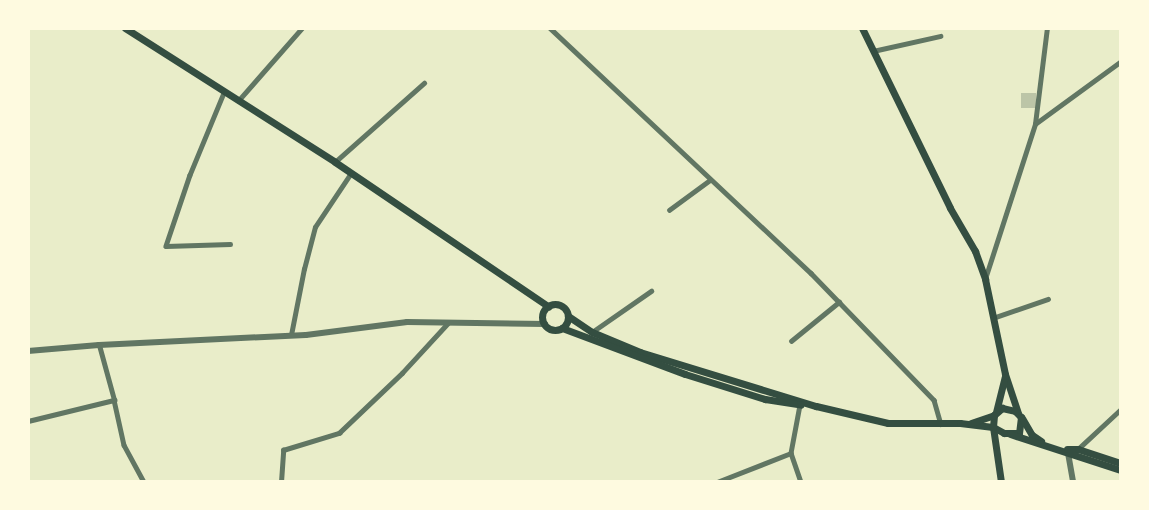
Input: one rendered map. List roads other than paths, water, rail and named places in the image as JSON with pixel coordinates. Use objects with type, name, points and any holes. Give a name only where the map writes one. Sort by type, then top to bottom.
[{"type":"main road","points":[[125,28],[237,102],[335,162],[549,306],[562,307],[568,316],[592,332],[693,370],[800,404]]},
{"type":"main road","points":[[862,28],[950,208],[975,251],[985,279],[1005,374],[1019,415],[1032,435],[1043,443]]},
{"type":"main road","points":[[549,306],[543,315],[545,324],[553,330],[562,328],[685,374],[765,399],[816,406],[888,423],[969,424],[993,427],[1120,470]]},
{"type":"main road","points":[[562,328],[568,316]]},
{"type":"main road","points":[[1001,482],[993,427],[1005,374]]},
{"type":"main road","points":[[969,424],[1006,408],[1019,415]]},
{"type":"main road","points":[[998,453],[1001,440],[1009,434],[1020,432],[1019,415]]},
{"type":"main road","points":[[1065,451],[1078,449],[1120,463]]},
{"type":"street","points":[[237,102],[302,28]]},
{"type":"street","points":[[550,28],[838,302],[934,400],[941,423]]},
{"type":"street","points":[[985,279],[1035,124],[1047,28]]},
{"type":"street","points":[[873,51],[940,36]]},
{"type":"street","points":[[1035,124],[1120,62]]},
{"type":"street","points":[[335,162],[424,83]]},
{"type":"street","points":[[224,93],[190,175],[166,246],[231,244]]},
{"type":"street","points":[[291,335],[315,227],[351,173]]},
{"type":"street","points":[[669,210],[710,180]]},
{"type":"street","points":[[592,332],[651,291]]},
{"type":"street","points":[[993,318],[1048,299]]},
{"type":"street","points":[[791,341],[838,302]]},
{"type":"street","points":[[28,351],[291,335],[407,322],[545,324]]},
{"type":"street","points":[[281,482],[283,450],[339,433],[402,373],[448,323]]},
{"type":"street","points":[[99,345],[124,445],[144,482]]},
{"type":"street","points":[[28,421],[114,400]]},
{"type":"street","points":[[800,404],[791,453],[801,482]]},
{"type":"street","points":[[1078,449],[1120,410]]},
{"type":"street","points":[[1065,451],[1073,482]]},
{"type":"street","points":[[717,482],[791,453]]}]
